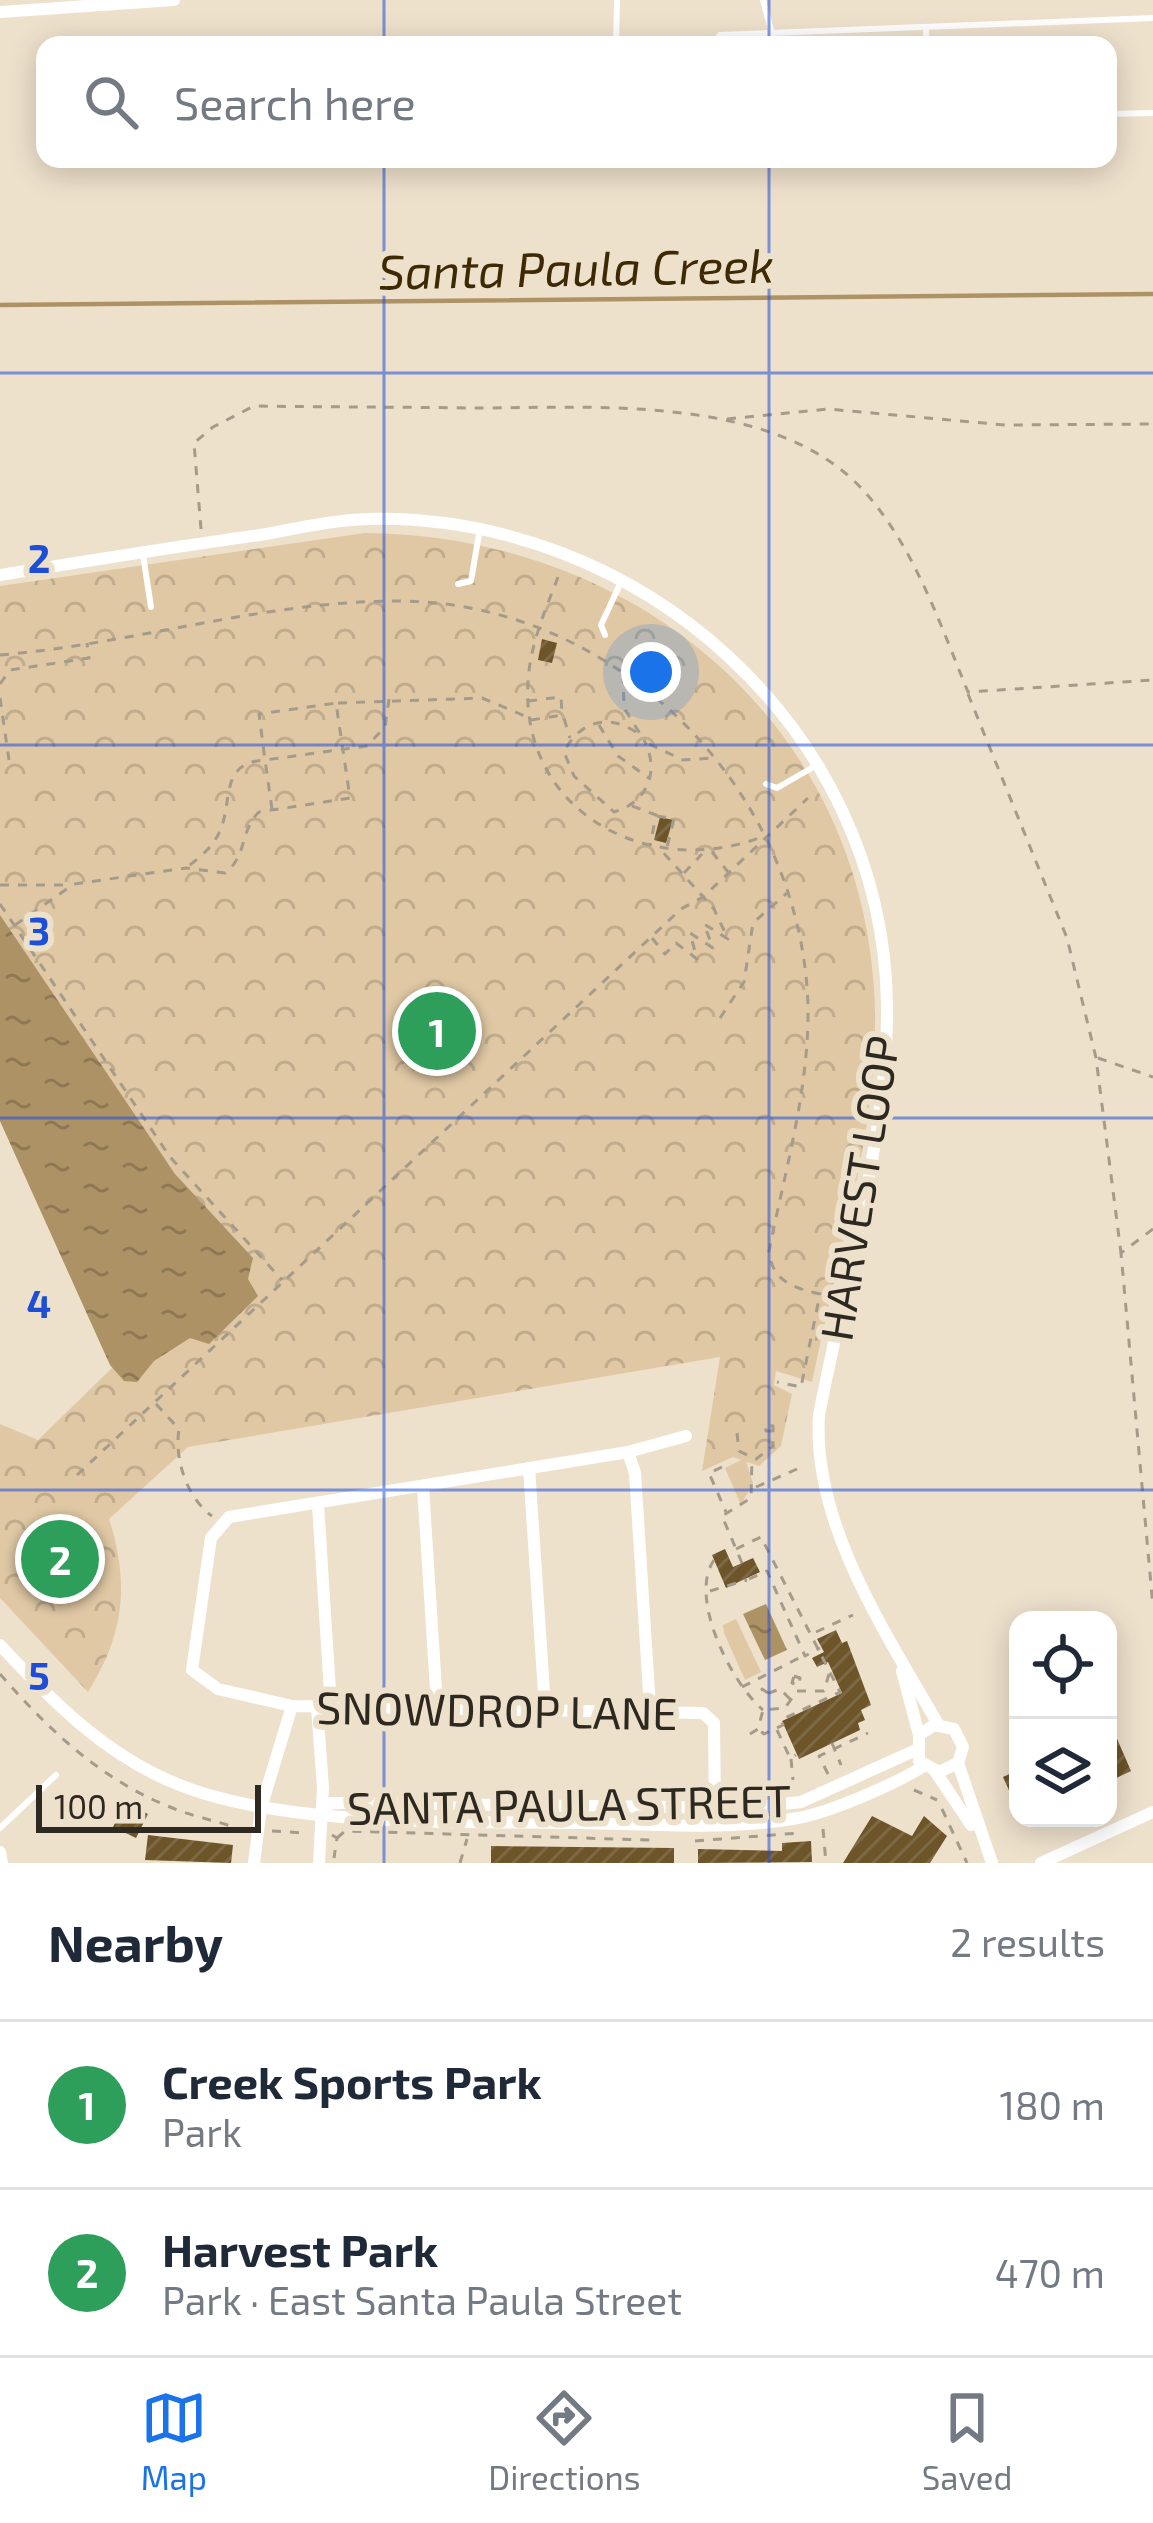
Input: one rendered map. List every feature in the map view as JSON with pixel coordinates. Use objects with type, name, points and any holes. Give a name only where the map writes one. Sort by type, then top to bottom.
[{"type":"street","points":[[0,12],[174,0]]},
{"type":"street","name":"HARVEST LOOP","points":[[0,575],[366,519],[480,531],[566,554],[623,579],[725,650],[774,700],[818,764],[862,860],[879,929],[887,1000],[881,1093],[819,1415],[818,1450],[834,1518],[897,1652],[938,1724]]},
{"type":"street","points":[[225,1520],[628,1452],[686,1436]]},
{"type":"street","points":[[628,1452],[635,1472],[650,1708]]},
{"type":"street","points":[[530,1468],[545,1707]]},
{"type":"street","points":[[423,1487],[437,1705]]},
{"type":"street","points":[[318,1505],[324,1707],[319,1863]]},
{"type":"street","name":"SNOWDROP LANE","points":[[225,1520],[211,1538],[193,1657],[196,1677],[240,1696],[292,1706],[650,1708],[703,1713],[714,1723],[715,1808]]},
{"type":"street","points":[[0,1645],[60,1707],[120,1755],[182,1787],[261,1808],[323,1811]]},
{"type":"street","name":"HARVEST LOOP","points":[[897,1652],[917,1742]]},
{"type":"street","points":[[254,1863],[251,1831],[292,1706]]},
{"type":"street","points":[[979,1836],[930,1769],[917,1742],[938,1724],[959,1736],[963,1748],[958,1763],[979,1836],[992,1863]]},
{"type":"street","name":"SANTA PAULA STREET","points":[[917,1742],[801,1802],[715,1808],[331,1803],[323,1811],[331,1816],[524,1822],[764,1823],[813,1815],[930,1769]]},
{"type":"street","points":[[930,1769],[958,1763]]},
{"type":"street","points":[[1041,1863],[1153,1812]]},
{"type":"street","points":[[0,1852],[2,1863]]},
{"type":"lane","points":[[616,0],[616,36]]},
{"type":"lane","points":[[764,0],[774,34]]},
{"type":"lane","points":[[719,36],[1153,18]]},
{"type":"lane","points":[[926,28],[926,36]]},
{"type":"lane","points":[[1117,114],[1153,113]]},
{"type":"lane","points":[[458,584],[471,581],[480,531]]},
{"type":"lane","points":[[142,552],[151,607]]},
{"type":"lane","points":[[605,635],[601,625],[623,579]]},
{"type":"lane","points":[[766,784],[777,788],[818,764]]},
{"type":"lane","points":[[0,1828],[56,1775]]},
{"type":"path","points":[[204,543],[194,443],[254,406],[632,408],[725,419],[828,409],[1005,425],[1153,424]]},
{"type":"path","points":[[725,419],[812,452],[863,490],[926,587],[1067,938],[1096,1058],[1121,1252],[1153,1607]]},
{"type":"path","points":[[558,577],[538,629],[528,701],[530,719],[553,777],[602,826],[649,848],[703,853],[766,836]]},
{"type":"path","points":[[0,655],[312,607],[389,601],[452,606],[538,629],[624,673],[672,710],[716,758],[766,836],[788,892],[802,950],[807,1044],[769,1251],[773,1270],[785,1283],[820,1294],[801,1387],[778,1382]]},
{"type":"path","points":[[0,684],[10,670],[89,658],[87,643]]},
{"type":"path","points":[[38,650],[39,666]]},
{"type":"path","points":[[624,673],[622,700],[636,732]]},
{"type":"path","points":[[968,692],[1153,680]]},
{"type":"path","points":[[528,701],[560,697],[571,739]]},
{"type":"path","points":[[0,698],[9,760]]},
{"type":"path","points":[[272,809],[259,714],[388,699],[482,698],[530,719],[563,715]]},
{"type":"path","points":[[186,868],[220,833],[236,772],[265,760],[368,746],[382,733],[388,699]]},
{"type":"path","points":[[0,885],[74,884],[186,868],[213,875],[230,870],[238,861],[249,822],[272,809],[350,798],[336,703]]},
{"type":"path","points":[[611,810],[563,756],[571,739],[598,722],[620,723],[683,760],[716,758]]},
{"type":"path","points":[[598,722],[618,756],[651,779]]},
{"type":"path","points":[[631,806],[651,779],[652,759],[644,740]]},
{"type":"path","points":[[77,1475],[681,909],[704,897],[808,798]]},
{"type":"path","points":[[602,826],[611,810],[631,806],[674,820],[664,851]]},
{"type":"path","points":[[649,848],[656,815]]},
{"type":"path","points":[[651,937],[665,953],[676,943],[697,959],[690,933],[713,948],[702,925],[728,939],[704,897],[664,851]]},
{"type":"path","points":[[712,852],[729,873]]},
{"type":"path","points":[[682,874],[703,853]]},
{"type":"path","points":[[15,925],[74,884]]},
{"type":"path","points":[[720,1018],[744,982],[753,923],[768,904],[788,892]]},
{"type":"path","points":[[0,904],[170,1157],[283,1281]]},
{"type":"path","points":[[1096,1058],[1153,1077]]},
{"type":"path","points":[[1121,1252],[1153,1229]]},
{"type":"path","points":[[155,1402],[178,1429],[176,1443],[190,1499],[225,1520]]},
{"type":"path","points":[[752,1459],[770,1452],[772,1431]]},
{"type":"path","points":[[737,1433],[739,1451],[752,1459]]},
{"type":"path","points":[[742,1563],[722,1516],[747,1503],[754,1488],[752,1459]]},
{"type":"path","points":[[722,1467],[709,1473],[727,1514]]},
{"type":"path","points":[[754,1488],[797,1469]]},
{"type":"path","points":[[736,1549],[761,1538],[805,1633],[853,1615]]},
{"type":"path","points":[[715,1560],[709,1592],[713,1627],[742,1687],[763,1710]]},
{"type":"path","points":[[709,1592],[767,1571],[805,1656]]},
{"type":"path","points":[[713,1627],[723,1627]]},
{"type":"path","points":[[758,1729],[764,1734],[783,1725],[781,1720],[840,1692],[814,1633]]},
{"type":"path","points":[[742,1687],[820,1648]]},
{"type":"path","points":[[763,1710],[782,1709],[798,1688],[824,1691],[831,1672]]},
{"type":"path","points":[[768,1693],[783,1690],[790,1701]]},
{"type":"path","points":[[750,1734],[758,1729],[763,1710]]},
{"type":"path","points":[[776,1728],[793,1756],[793,1780]]},
{"type":"path","points":[[828,1774],[819,1756],[868,1733]]},
{"type":"path","points":[[833,1746],[842,1767]]},
{"type":"path","points":[[822,1827],[826,1863]]},
{"type":"path","points":[[251,1831],[337,1838],[334,1863]]},
{"type":"path","points":[[460,1863],[467,1837]]},
{"type":"green space","points":[[365,533],[462,542],[553,567],[637,606],[711,659],[774,725],[824,802],[858,890],[874,988],[875,1036],[865,1135],[812,1382],[776,1371],[774,1385],[792,1394],[781,1446],[759,1466],[733,1457],[702,1471],[720,1357],[188,1447],[109,1519],[120,1565],[120,1609],[109,1650],[88,1692],[0,1598],[0,1424],[38,1440],[112,1368],[0,1121],[0,586]]},
{"type":"green space","points":[[745,1458],[753,1483],[741,1505],[725,1468]]},
{"type":"green space","points":[[736,1619],[761,1672],[745,1680],[724,1633],[723,1625]]},
{"type":"water","points":[[0,915],[175,1174],[253,1258],[248,1279],[258,1296],[209,1344],[190,1338],[154,1361],[137,1382],[124,1381],[110,1365],[0,1121]]},
{"type":"water","points":[[766,1604],[787,1650],[765,1660],[743,1614]]},
{"type":"building","points":[[542,639],[557,643],[552,663],[538,660]]},
{"type":"building","points":[[660,817],[673,820],[666,843],[654,840]]},
{"type":"building","points":[[725,1549],[733,1567],[753,1558],[760,1572],[726,1588],[712,1555]]},
{"type":"building","points":[[836,1630],[842,1643],[847,1641],[871,1705],[861,1710],[865,1720],[858,1723],[860,1730],[799,1759],[782,1721],[842,1693],[828,1662],[817,1667],[812,1658],[824,1652],[817,1639]]},
{"type":"building","points":[[1117,1739],[1131,1771],[1117,1778]]},
{"type":"building","points":[[125,1803],[148,1814],[136,1838],[113,1827]]},
{"type":"building","points":[[872,1816],[912,1836],[924,1816],[947,1836],[930,1863],[843,1863]]},
{"type":"building","points":[[148,1835],[233,1845],[231,1863],[145,1860]]},
{"type":"building","points":[[811,1841],[812,1862],[698,1863],[698,1849],[782,1851],[782,1843]]},
{"type":"building","points":[[491,1846],[674,1848],[674,1863],[491,1863]]},
{"type":"waterway","name":"Santa Paula Creek","points":[[0,305],[1153,294]]},
{"type":"place","name":"Creek Sports Park","points":[[437,1031]]},
{"type":"place","name":"Harvest Park","points":[[60,1559]]}]
